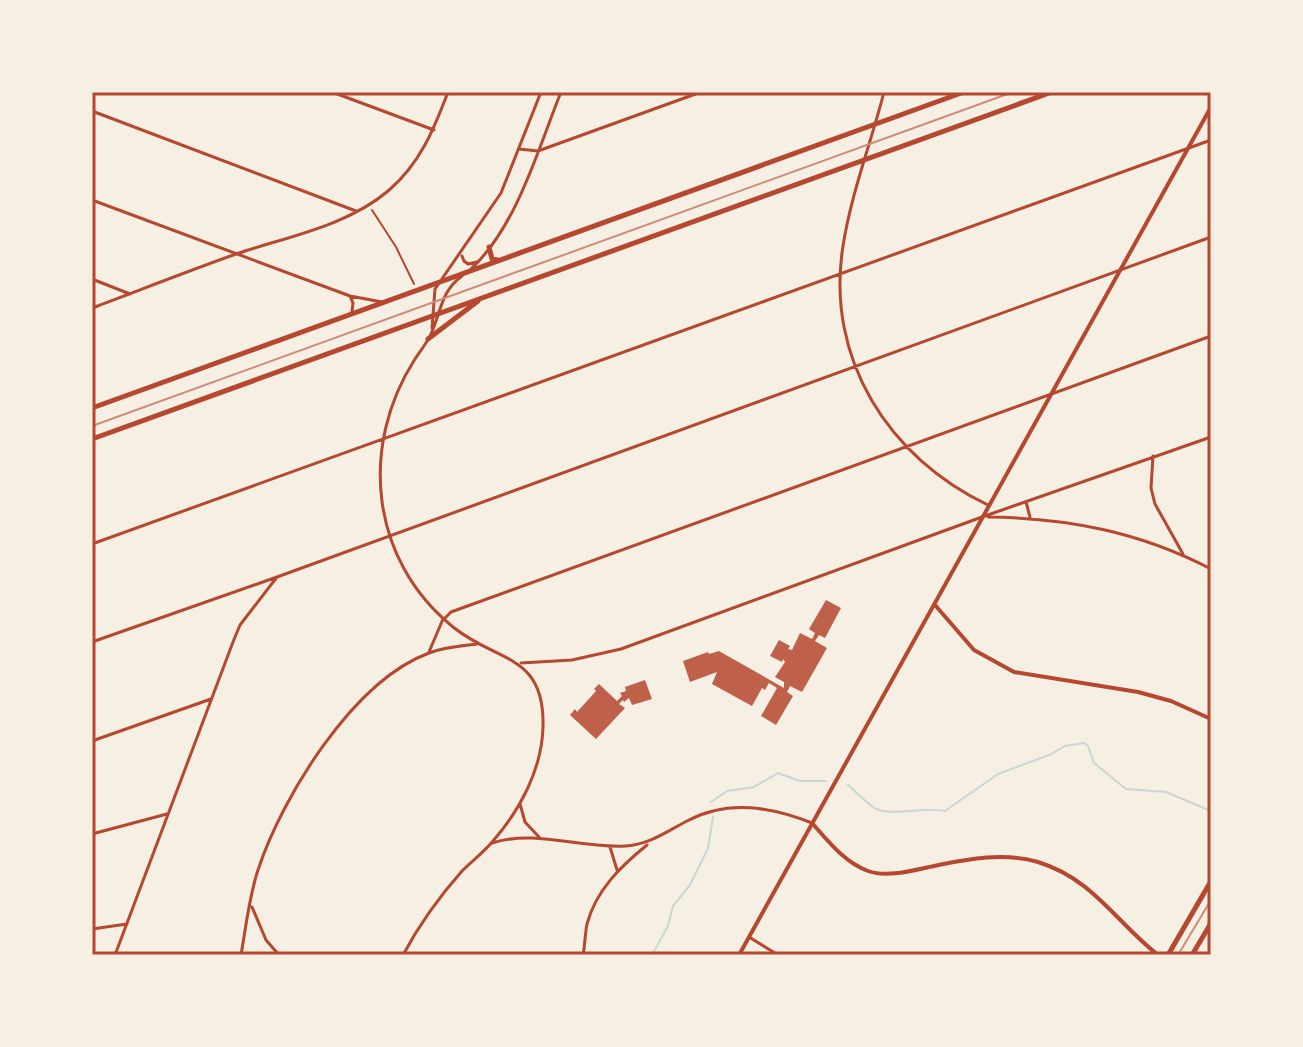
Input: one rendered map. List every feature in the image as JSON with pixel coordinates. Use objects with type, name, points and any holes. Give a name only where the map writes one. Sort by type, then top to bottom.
[{"type":"main road","points":[[92,408],[964,92]]},
{"type":"main road","points":[[92,439],[1052,92]]},
{"type":"main road","points":[[489,247],[492,259],[499,260]]},
{"type":"main road","points":[[430,336],[482,298]]},
{"type":"main road","points":[[1168,955],[1211,881]]},
{"type":"main road","points":[[1192,955],[1211,923]]},
{"type":"street","points":[[332,92],[434,130]]},
{"type":"street","points":[[92,308],[237,253],[291,237],[369,205],[402,178],[421,154],[448,92]]},
{"type":"street","points":[[435,315],[434,295],[439,282],[501,193],[541,92]]},
{"type":"street","points":[[561,92],[524,189],[479,261],[449,287],[435,315],[430,336],[399,385],[381,439],[379,467],[382,507],[402,565],[418,591],[444,619],[477,644],[520,663],[572,660],[621,649],[1153,456],[1211,439]]},
{"type":"street","points":[[519,149],[538,151],[701,92]]},
{"type":"street","points":[[884,92],[842,249],[840,298],[843,324],[854,367],[880,414],[904,447],[935,474],[988,505]]},
{"type":"street","points":[[739,955],[1211,107]]},
{"type":"street","points":[[92,111],[356,211]]},
{"type":"street","points":[[92,544],[1211,140]]},
{"type":"street","points":[[92,200],[350,296],[385,302]]},
{"type":"street","points":[[92,642],[1211,237]]},
{"type":"street","points":[[462,252],[464,261],[473,264],[479,261]]},
{"type":"street","points":[[92,279],[130,294]]},
{"type":"street","points":[[350,296],[353,308],[350,315]]},
{"type":"street","points":[[429,652],[444,619],[451,612],[1211,336]]},
{"type":"street","points":[[1153,456],[1151,488],[1155,504],[1183,554]]},
{"type":"street","points":[[1026,502],[1030,517]]},
{"type":"street","points":[[982,517],[1030,517],[1097,527],[1183,554],[1211,569]]},
{"type":"street","points":[[115,955],[240,625],[277,577]]},
{"type":"street","points":[[934,605],[974,650],[1000,666],[1028,676],[1107,686],[1154,696],[1211,719]]},
{"type":"street","points":[[241,955],[258,871],[272,835],[313,760],[334,732],[383,681],[411,661],[429,652],[477,644]]},
{"type":"street","points":[[403,955],[444,892],[492,843],[520,804],[536,766],[543,725],[537,689],[520,663]]},
{"type":"street","points":[[92,741],[211,699]]},
{"type":"street","points":[[520,804],[525,822],[539,837]]},
{"type":"street","points":[[583,955],[590,914],[617,870],[650,842],[705,813],[752,807],[771,809],[812,823],[844,857],[876,873],[911,871],[995,856],[1023,859],[1049,867],[1073,877],[1094,892],[1158,955]]},
{"type":"street","points":[[92,834],[167,814]]},
{"type":"street","points":[[492,843],[513,837],[539,837],[610,846],[650,842]]},
{"type":"street","points":[[610,846],[617,870]]},
{"type":"street","points":[[251,904],[266,940],[279,955]]},
{"type":"street","points":[[92,929],[127,924]]},
{"type":"street","points":[[749,937],[778,955]]},
{"type":"path","points":[[372,210],[414,284]]},
{"type":"building","points":[[826,600],[841,608],[825,638],[819,635],[815,641],[827,648],[802,692],[790,686],[787,692],[793,696],[776,725],[761,716],[777,688],[769,683],[765,690],[762,688],[752,706],[712,684],[717,672],[690,682],[683,661],[719,651],[784,688],[784,682],[775,677],[785,662],[770,656],[779,640],[792,650],[800,633],[812,639],[815,633],[809,629]]},
{"type":"building","points":[[645,680],[652,699],[632,705],[629,698],[623,700],[619,704],[625,708],[596,739],[570,715],[575,709],[577,712],[599,684],[617,701],[622,696],[620,693],[626,691],[625,687]]},
{"type":"waterway","points":[[848,785],[880,810],[945,811],[998,774],[1065,746],[1084,743],[1094,763],[1126,789],[1166,792],[1211,811]]},
{"type":"waterway","points":[[711,802],[727,791],[754,787],[778,773],[800,781],[826,781]]},
{"type":"waterway","points":[[652,955],[668,926],[673,906],[690,885],[708,848],[713,817]]},
{"type":"tram line","points":[[92,426],[1013,92]]},
{"type":"tram line","points":[[1178,955],[1211,900]]}]
